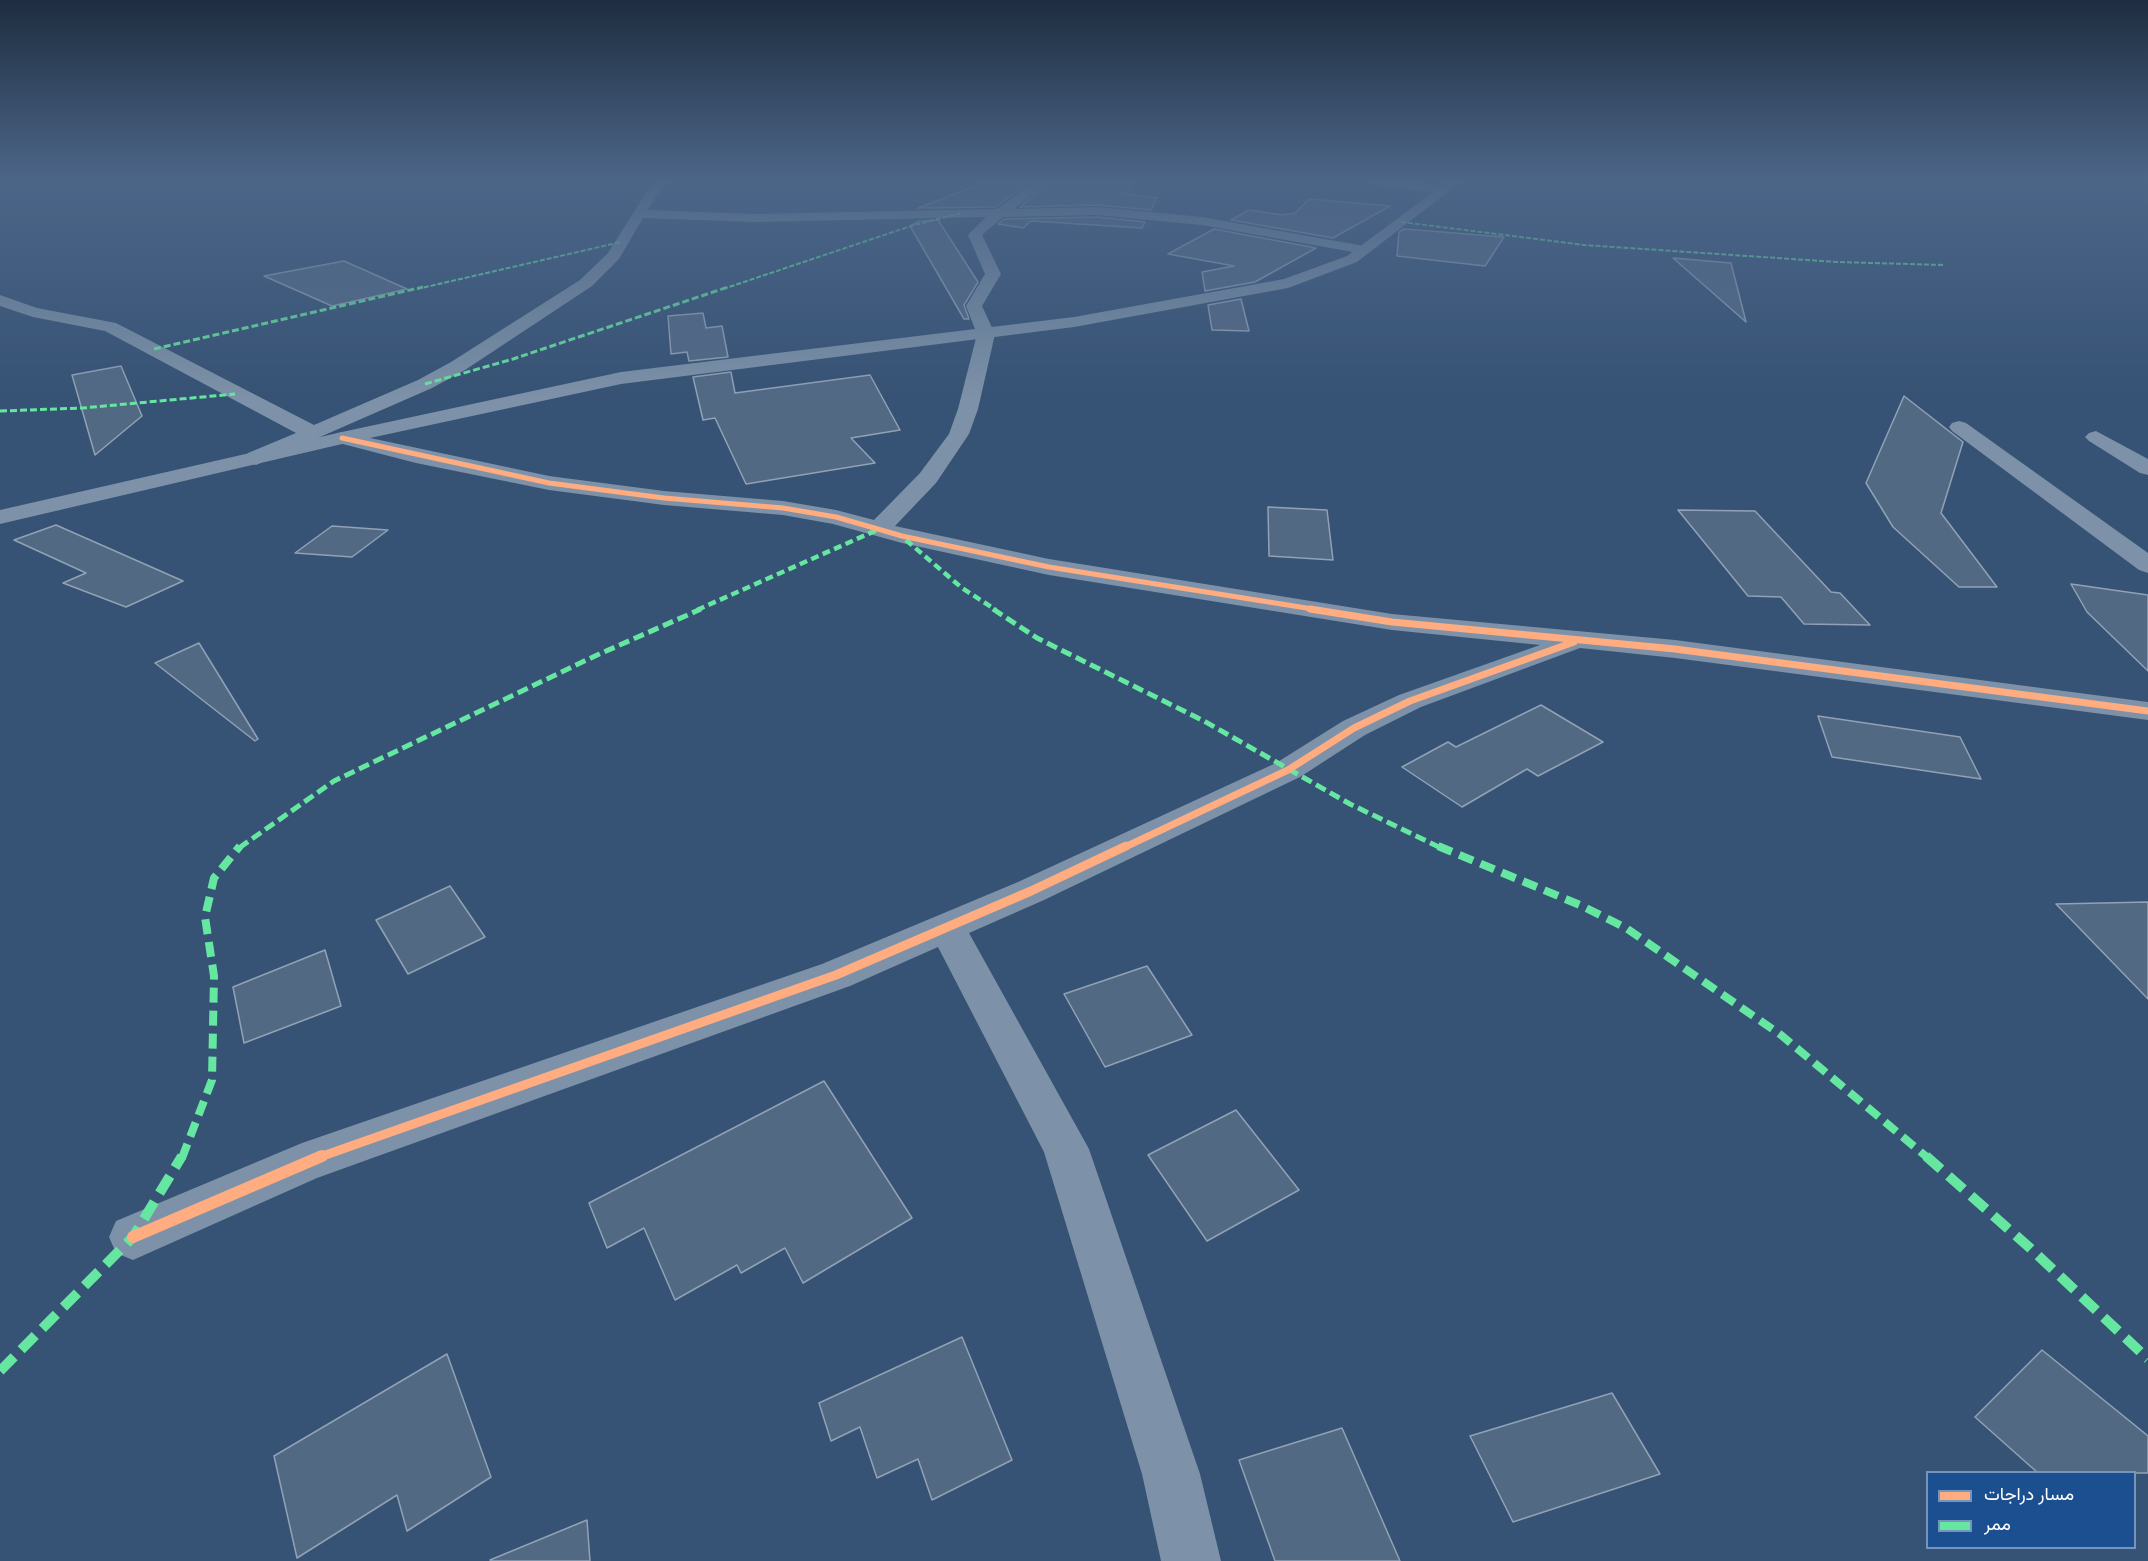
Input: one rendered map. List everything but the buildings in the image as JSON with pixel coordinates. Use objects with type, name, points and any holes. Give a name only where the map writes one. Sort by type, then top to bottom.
[{"type":"street","points":[[256,458],[425,384],[458,366],[586,283],[615,254]]},
{"type":"street","points":[[879,529],[928,478],[959,434],[968,410],[986,334],[975,313],[974,306],[993,274],[984,254]]},
{"type":"street","points":[[0,517],[342,438],[621,378],[739,361],[986,334],[1149,310],[1265,288],[1317,273],[1352,259],[1359,254]]},
{"type":"street","points":[[0,300],[33,312],[110,327],[311,432]]},
{"type":"street","points":[[1959,427],[2148,565]]},
{"type":"street","points":[[2096,437],[2148,468]]},
{"type":"street","points":[[342,438],[416,456],[549,483],[664,498],[783,508],[836,517],[944,546],[1049,567],[1358,616],[1675,649],[2148,711]]},
{"type":"street","points":[[133,1237],[302,1163],[837,975],[1031,891],[1288,770],[1354,728],[1410,701],[1579,640]]},
{"type":"street","points":[[947,928],[1066,1149],[1171,1474],[1191,1561]]},
{"type":"marked path","points":[[154,349],[569,254]]},
{"type":"marked path","points":[[425,384],[513,359],[828,254]]},
{"type":"marked path","points":[[1716,254],[1837,262],[1943,265]]},
{"type":"marked path","points":[[0,411],[83,408],[235,394]]},
{"type":"marked path","points":[[0,1371],[133,1237],[179,1164],[212,1080],[214,976],[205,917],[214,878],[240,846],[334,781],[595,656],[877,530]]},
{"type":"marked path","points":[[906,540],[962,588],[1037,638],[1204,721],[1350,804],[1452,853],[1580,905],[1626,928],[1675,960],[1781,1035],[1890,1124],[2030,1248],[2148,1359]]},
{"type":"cycle path","points":[[342,438],[416,456],[549,483],[664,498],[783,508],[836,517],[902,536],[1049,567],[1392,622],[1675,649],[2148,711]]},
{"type":"cycle path","points":[[133,1237],[302,1163],[836,975],[1031,891],[1288,770],[1354,728],[1410,701],[1574,642]]}]
